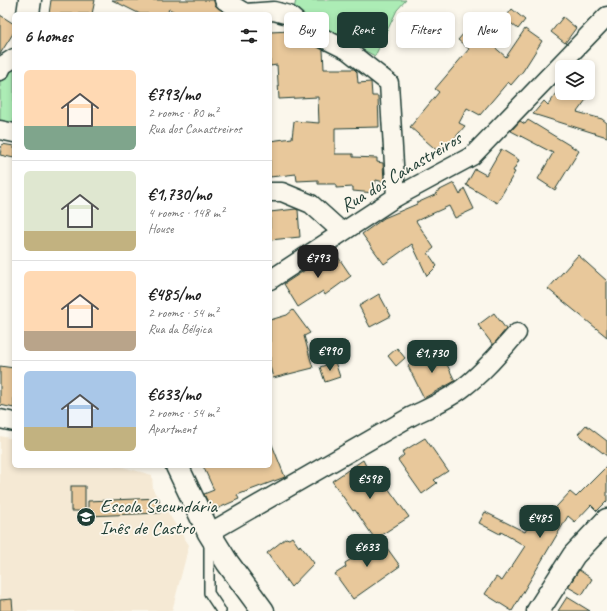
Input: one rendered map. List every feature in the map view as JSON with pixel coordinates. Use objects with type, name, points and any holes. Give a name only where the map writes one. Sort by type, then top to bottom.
[{"type":"street","points":[[28,12],[30,0]]},
{"type":"street","points":[[224,0],[243,12]]},
{"type":"street","points":[[260,12],[274,11],[289,14],[305,29],[347,50],[389,83],[396,197]]},
{"type":"street","name":"Rua dos Canastreiros","points":[[272,279],[396,197],[472,156],[607,16]]},
{"type":"street","points":[[0,71],[3,65],[12,59]]},
{"type":"street","points":[[0,130],[12,133]]},
{"type":"street","points":[[272,192],[282,192],[311,204],[342,232]]},
{"type":"street","points":[[209,533],[410,417],[443,401],[465,387],[489,364],[517,333]]},
{"type":"street","points":[[0,419],[12,422]]},
{"type":"street","points":[[178,468],[209,533],[227,562],[262,611]]},
{"type":"street","points":[[538,611],[574,555],[607,520]]},
{"type":"lane","points":[[209,533],[209,593],[221,611]]},
{"type":"shaded area","name":"Escola Secundária Inês de Castro","points":[[0,436],[12,439],[12,468],[126,468],[152,475],[153,490],[189,545],[172,611],[0,611]]},
{"type":"green space","points":[[296,0],[406,0],[397,10],[388,29],[388,12],[337,12],[337,36],[329,32],[329,12],[293,12]]},
{"type":"green space","points":[[360,48],[379,48],[375,56]]},
{"type":"green space","points":[[12,70],[12,127],[0,124],[0,80],[5,71]]},
{"type":"building","points":[[51,0],[95,0],[92,12],[49,12]]},
{"type":"building","points":[[112,0],[214,0],[215,5],[224,12],[175,12],[169,9],[168,12],[136,12]]},
{"type":"building","points":[[512,9],[525,20],[518,29],[511,23],[511,12],[510,12]]},
{"type":"building","points":[[0,15],[12,23],[12,35],[0,54]]},
{"type":"building","points":[[563,17],[576,28],[565,43],[551,32]]},
{"type":"building","points":[[525,29],[542,41],[523,71],[511,85],[508,82],[480,115],[467,108],[459,123],[465,126],[441,154],[410,127],[439,92],[435,89],[469,49],[468,48],[496,48],[506,57]]},
{"type":"building","points":[[284,31],[284,48],[319,48],[323,50],[324,69],[354,69],[357,72],[358,83],[371,82],[372,96],[378,96],[379,127],[335,128],[335,154],[353,154],[353,157],[377,158],[377,162],[383,163],[384,182],[376,180],[374,193],[353,191],[353,187],[336,188],[336,184],[318,184],[318,180],[297,181],[296,174],[272,177],[272,141],[292,138],[294,121],[319,123],[318,97],[279,99],[277,65],[272,66],[272,32]]},
{"type":"building","points":[[463,34],[463,44],[458,40]]},
{"type":"building","points":[[555,96],[555,100],[586,100],[577,112],[602,119],[607,123],[607,137],[533,114],[544,101],[548,105]]},
{"type":"building","points":[[528,120],[579,151],[555,190],[538,179],[553,153],[511,131],[520,121],[525,124]]},
{"type":"building","points":[[2,144],[12,146],[12,158],[0,155]]},
{"type":"building","points":[[501,149],[519,160],[513,171],[515,172],[497,203],[466,185],[475,169],[486,175]]},
{"type":"building","points":[[454,183],[460,195],[464,188],[474,209],[455,218],[449,206],[416,221],[434,248],[428,253],[437,266],[427,276],[412,244],[384,264],[362,234],[384,218],[437,194],[436,192]]},
{"type":"building","points":[[298,210],[300,237],[272,240],[272,212]]},
{"type":"building","points":[[334,251],[351,276],[325,295],[323,291],[298,307],[284,284]]},
{"type":"building","points":[[578,255],[607,281],[607,337],[548,289]]},
{"type":"building","points":[[379,294],[391,316],[370,327],[359,306]]},
{"type":"building","points":[[293,310],[310,333],[304,336],[313,368],[273,378],[272,319],[287,315]]},
{"type":"building","points":[[494,313],[506,329],[493,345],[478,325]]},
{"type":"building","points":[[397,348],[405,358],[396,366],[388,356]]},
{"type":"building","points":[[440,350],[455,381],[424,398],[408,366]]},
{"type":"building","points":[[335,362],[340,377],[325,382],[320,367]]},
{"type":"building","points":[[0,366],[12,368],[12,408],[0,405]]},
{"type":"building","points":[[586,425],[607,441],[607,456],[578,434]]},
{"type":"building","points":[[425,438],[448,471],[434,480],[437,483],[422,494],[398,460],[404,455],[402,452]]},
{"type":"building","points":[[272,444],[285,477],[237,495],[239,499],[212,511],[204,494],[214,490],[204,468],[272,468]]},
{"type":"building","points":[[363,460],[369,472],[371,470],[379,482],[381,481],[387,489],[388,488],[409,517],[375,539],[355,510],[353,511],[332,481]]},
{"type":"building","points":[[607,466],[607,501],[597,511],[591,505],[575,522],[568,516],[512,611],[485,594],[496,577],[502,581],[525,546],[501,532],[500,534],[479,523],[485,512],[525,532],[536,513],[545,519],[570,492],[576,497]]},
{"type":"building","points":[[71,486],[85,486],[85,511],[71,511]]},
{"type":"building","points":[[159,498],[160,513],[88,516],[88,501]]},
{"type":"building","points":[[292,537],[314,563],[291,587],[267,553],[286,538],[289,539]]},
{"type":"building","points":[[379,537],[400,566],[353,599],[335,574],[346,567],[345,563],[358,555],[357,553]]},
{"type":"building","points":[[579,570],[592,579],[582,595],[568,587]]},
{"type":"building","points":[[567,597],[590,611],[558,611]]},
{"type":"building","points":[[12,599],[13,611],[0,611],[0,600]]},
{"type":"place","name":"Escola Secundária Inês de Castro","points":[[86,517]]}]
